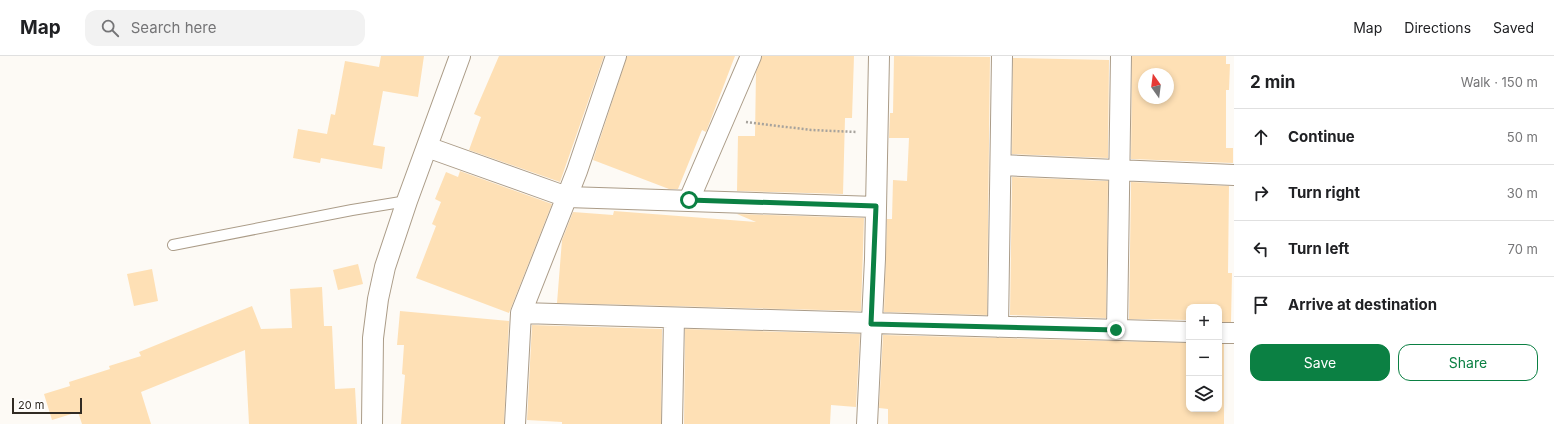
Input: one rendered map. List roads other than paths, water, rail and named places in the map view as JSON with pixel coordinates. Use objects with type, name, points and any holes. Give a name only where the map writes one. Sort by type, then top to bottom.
[{"type":"street","points":[[372,424],[373,338],[378,299],[385,266],[460,56]]},
{"type":"street","points":[[515,424],[521,313],[567,197],[616,56]]},
{"type":"street","points":[[689,200],[751,56]]},
{"type":"street","points":[[867,424],[876,206],[879,56]]},
{"type":"street","points":[[998,327],[1002,56]]},
{"type":"street","points":[[1116,330],[1120,56]]},
{"type":"street","points":[[427,147],[567,197],[876,206]]},
{"type":"street","points":[[1001,165],[1234,176]]},
{"type":"street","points":[[521,313],[1186,332]]},
{"type":"street","points":[[672,424],[674,318]]},
{"type":"street","points":[[1222,333],[1234,333]]},
{"type":"lane","points":[[173,245],[344,211],[407,201]]}]
